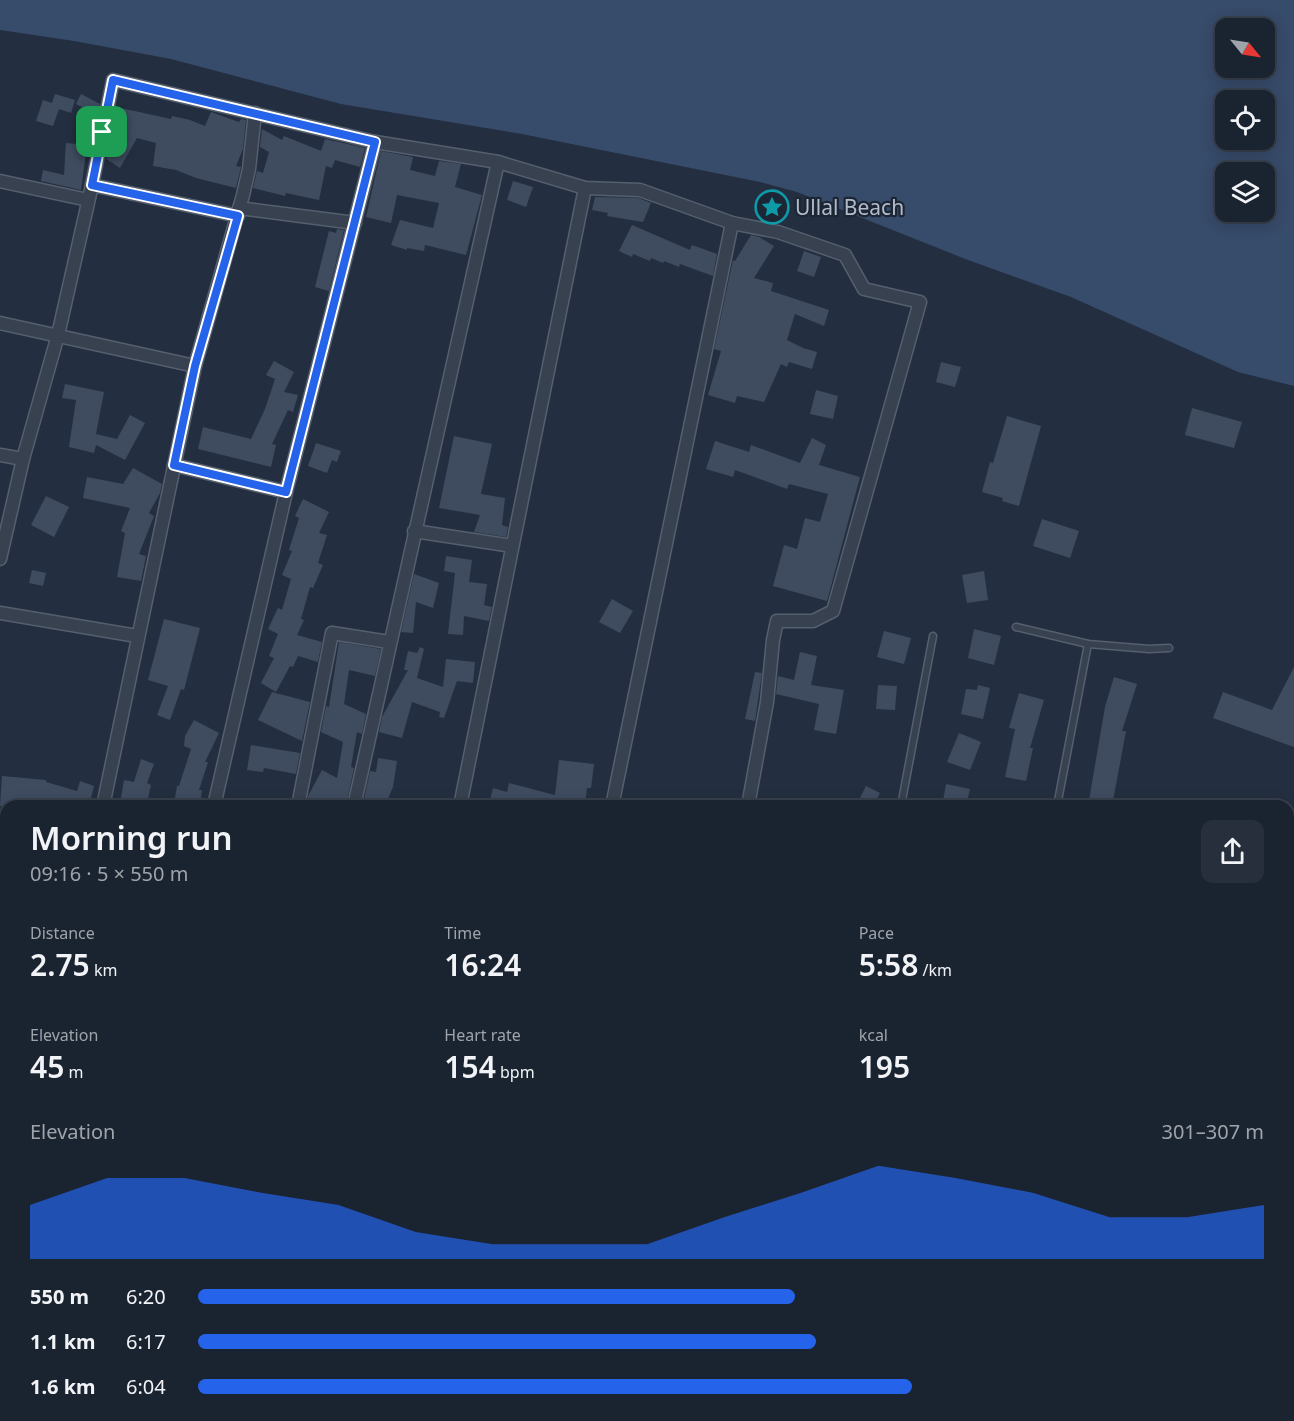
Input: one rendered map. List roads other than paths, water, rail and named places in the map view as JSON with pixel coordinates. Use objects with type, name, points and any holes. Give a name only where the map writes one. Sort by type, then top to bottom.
[{"type":"street","points":[[0,559],[23,459],[58,335],[113,80],[375,142],[498,162],[585,188],[640,190],[732,222],[778,232],[845,255],[864,290],[920,302],[833,611],[813,621],[777,621],[767,702],[749,800]]},
{"type":"street","points":[[104,800],[195,366],[249,169],[255,113]]},
{"type":"street","points":[[215,800],[286,492],[375,142]]},
{"type":"street","points":[[355,800],[498,162]]},
{"type":"street","points":[[0,181],[88,200]]},
{"type":"street","points":[[92,185],[239,212],[355,223]]},
{"type":"street","points":[[461,800],[585,188]]},
{"type":"street","points":[[613,800],[732,222]]},
{"type":"street","points":[[0,323],[195,366]]},
{"type":"street","points":[[0,455],[23,459]]},
{"type":"street","points":[[174,465],[286,492]]},
{"type":"street","points":[[414,531],[512,546]]},
{"type":"street","points":[[0,613],[137,636]]},
{"type":"street","points":[[299,800],[332,633],[389,642]]},
{"type":"lane","points":[[1016,627],[1088,644],[1149,649],[1169,648]]},
{"type":"lane","points":[[901,800],[933,636]]},
{"type":"lane","points":[[1058,800],[1088,644]]},
{"type":"water","points":[[0,0],[1294,0],[1294,386],[1238,372],[1071,297],[968,260],[797,192],[760,182],[522,134],[341,104],[171,59],[0,30]]},
{"type":"place","name":"Ullal Beach","points":[[772,207]]}]
